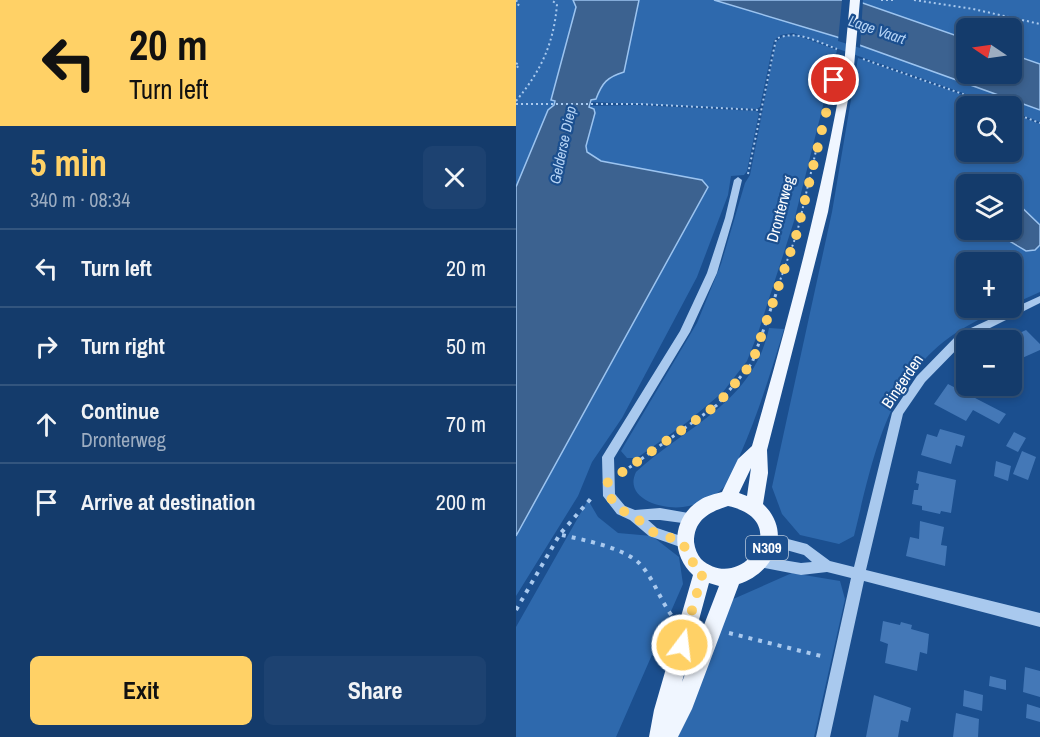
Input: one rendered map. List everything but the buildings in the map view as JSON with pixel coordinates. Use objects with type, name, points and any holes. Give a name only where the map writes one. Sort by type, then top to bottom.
[{"type":"main road","points":[[660,737],[667,699],[703,572],[686,554],[683,542],[690,518],[706,504],[728,498],[742,500],[754,506],[760,473],[759,450],[818,237],[838,140],[849,66],[855,0]]},
{"type":"main road","points":[[728,498],[744,464],[759,450]]},
{"type":"main road","name":"N309","points":[[703,572],[717,577],[732,577],[742,574],[759,562],[770,540],[766,520],[754,506]]},
{"type":"main road","name":"N309","points":[[666,737],[682,709],[732,577]]},
{"type":"street","points":[[683,542],[653,532],[634,516],[621,510],[609,496],[608,457],[685,332],[712,273],[738,180]]},
{"type":"street","name":"Bingerden","points":[[823,737],[859,573],[898,413],[921,379],[962,337],[1040,299]]},
{"type":"street","points":[[634,516],[660,514],[690,518]]},
{"type":"street","points":[[770,540],[807,550],[826,566]]},
{"type":"street","points":[[759,562],[801,569],[826,566],[1040,620]]},
{"type":"path","points":[[516,0],[519,4],[516,8]]},
{"type":"path","points":[[516,102],[542,70],[556,28],[557,4],[551,0]]},
{"type":"path","points":[[881,0],[893,0]]},
{"type":"path","points":[[914,0],[973,9],[1040,24]]},
{"type":"path","points":[[516,63],[519,65],[516,69]]},
{"type":"path","points":[[516,102],[537,105],[606,104],[761,110],[750,169],[746,177],[738,180]]},
{"type":"path","points":[[1022,116],[1040,123]]},
{"type":"path","name":"Dronterweg","points":[[607,483],[717,405],[752,363],[797,233],[821,132]]},
{"type":"path","points":[[516,610],[576,512],[607,483]]},
{"type":"shaded area","points":[[516,0],[573,0],[576,7],[552,100],[555,101],[553,108],[548,110],[516,187]]},
{"type":"shaded area","points":[[639,0],[714,0],[837,37],[956,80],[956,84],[968,84],[1001,96],[972,96],[793,33],[781,35],[774,40],[760,107],[756,109],[590,102],[596,99],[601,85],[611,76]]},
{"type":"shaded area","points":[[854,0],[1040,0],[1040,64],[1022,58],[1022,18],[956,18],[956,36]]},
{"type":"shaded area","points":[[796,35],[837,50],[794,221],[747,361],[723,392],[686,423],[637,458],[627,458],[621,451],[697,323],[721,264],[745,183],[750,175],[776,42],[783,36]]},
{"type":"shaded area","points":[[858,58],[966,96],[956,96],[956,162],[1022,162],[1022,117],[1040,124],[1040,225],[1022,208],[1022,174],[956,174],[956,240],[1013,240],[1035,250],[1040,245],[1040,292],[1022,300],[1022,252],[956,252],[956,318],[983,318],[962,330],[956,330],[956,334],[942,343],[920,365],[902,390],[878,445],[854,536],[839,544],[800,535],[782,514],[772,487],[832,212]]},
{"type":"shaded area","points":[[1022,104],[1040,110],[1040,122],[1022,115]]},
{"type":"shaded area","points":[[637,105],[756,111],[759,113],[747,171],[744,175],[731,176],[728,195],[697,277],[622,418],[592,462],[578,496],[516,596],[516,536],[708,187],[601,161],[587,152],[586,146],[595,113],[589,106]]},
{"type":"shaded area","points":[[769,328],[784,329],[758,408],[729,481],[707,499],[683,507],[665,507],[640,496],[633,481],[636,472],[715,411],[733,394],[748,376],[761,354]]},
{"type":"shaded area","points":[[588,500],[598,517],[618,533],[652,536],[679,557],[683,584],[616,737],[516,737],[516,627]]},
{"type":"shaded area","points":[[792,573],[840,581],[845,599],[814,737],[678,737],[731,600]]},
{"type":"water","name":"Gelderse Diep","points":[[573,0],[639,0],[624,72],[606,81],[596,99],[591,100],[589,107],[594,109],[595,113],[586,146],[587,152],[601,161],[702,180],[708,187],[516,536],[516,187],[548,110],[554,105],[555,101],[551,100],[576,7]]},
{"type":"water","name":"Lage Vaart","points":[[714,0],[854,0],[956,36],[956,80],[837,37]]},
{"type":"water","points":[[1022,58],[1040,64],[1040,110],[1022,104],[1022,96],[1001,96],[968,84],[1022,84]]},
{"type":"water","points":[[1022,208],[1040,225],[1040,245],[1035,250],[1026,251],[1008,240],[1022,240]]},
{"type":"pier","points":[[842,0],[863,0],[860,48],[838,41]]},
{"type":"route","points":[[682,645],[703,572],[686,554],[683,542],[653,532],[634,516],[621,510],[609,496],[607,483],[717,405],[752,363],[797,233],[834,80]]}]
